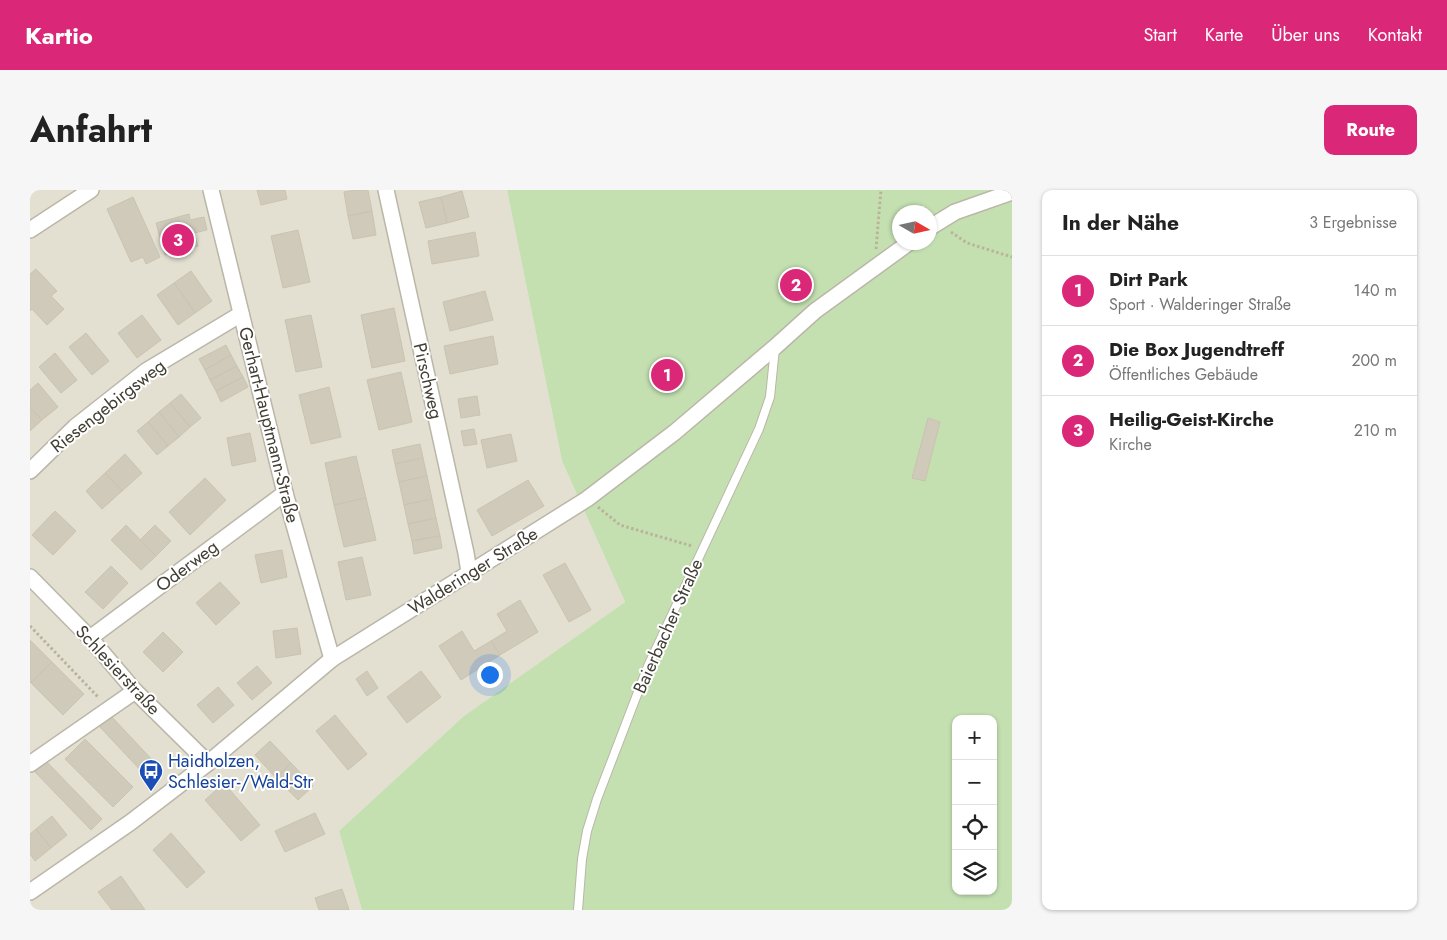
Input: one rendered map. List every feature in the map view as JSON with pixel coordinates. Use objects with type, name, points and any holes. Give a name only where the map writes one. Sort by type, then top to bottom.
[{"type":"street","points":[[30,230],[91,190]]},
{"type":"street","name":"Gerhart-Hauptmann-Straße","points":[[211,190],[285,493],[332,659]]},
{"type":"street","name":"Pirschweg","points":[[386,190],[469,572]]},
{"type":"street","points":[[937,223],[956,212],[1012,192]]},
{"type":"street","name":"Walderinger Straße","points":[[30,892],[131,822],[208,763],[332,659],[588,499],[675,432],[775,348],[814,311],[900,250]]},
{"type":"street","name":"Riesengebirgsweg","points":[[30,471],[76,427],[146,371],[241,314]]},
{"type":"street","name":"Oderweg","points":[[90,638],[285,493]]},
{"type":"street","name":"Schlesierstraße","points":[[30,577],[90,638],[135,691],[208,763]]},
{"type":"street","points":[[33,758],[135,691]]},
{"type":"lane","name":"Baierbacher Straße","points":[[578,910],[582,859],[587,831],[597,799],[648,666],[759,429],[770,397],[775,348]]},
{"type":"path","points":[[874,270],[881,190]]},
{"type":"path","points":[[937,227],[967,243],[1012,257]]},
{"type":"path","points":[[588,499],[620,525],[703,550]]},
{"type":"path","points":[[30,626],[109,708]]},
{"type":"shaded area","points":[[30,190],[507,190],[562,461],[625,602],[464,716],[339,831],[362,910],[30,910]]},
{"type":"green space","points":[[507,190],[1012,190],[1012,910],[362,910],[339,831],[464,716],[625,602],[562,461]]},
{"type":"building","points":[[257,190],[285,190],[287,199],[261,205]]},
{"type":"building","points":[[368,190],[372,211],[348,216],[344,192]]},
{"type":"building","points":[[462,191],[469,217],[447,223],[441,197]]},
{"type":"building","points":[[133,197],[160,257],[146,264],[143,257],[131,262],[107,209]]},
{"type":"building","points":[[441,197],[447,223],[426,228],[419,202]]},
{"type":"building","points":[[372,211],[376,235],[353,239],[348,216]]},
{"type":"building","points":[[189,214],[190,220],[204,217],[207,230],[194,233],[198,246],[165,255],[156,223]]},
{"type":"building","points":[[298,230],[310,282],[283,288],[271,236]]},
{"type":"building","points":[[475,232],[479,256],[432,264],[428,241]]},
{"type":"building","points":[[36,269],[57,291],[51,296],[64,309],[47,325],[32,309],[30,311],[30,274]]},
{"type":"building","points":[[191,271],[212,301],[195,313],[174,283]]},
{"type":"building","points":[[812,276],[813,293],[779,294],[779,278]]},
{"type":"building","points":[[174,283],[195,313],[178,325],[157,295]]},
{"type":"building","points":[[485,291],[493,320],[450,331],[443,302]]},
{"type":"building","points":[[394,308],[405,361],[372,368],[361,315]]},
{"type":"building","points":[[142,315],[161,340],[137,358],[118,333]]},
{"type":"building","points":[[311,315],[322,367],[296,372],[285,320]]},
{"type":"building","points":[[86,333],[109,361],[92,375],[69,347]]},
{"type":"building","points":[[493,336],[498,364],[450,374],[444,346]]},
{"type":"building","points":[[226,345],[231,355],[205,370],[199,359]]},
{"type":"building","points":[[55,353],[77,380],[61,393],[39,367]]},
{"type":"building","points":[[231,355],[237,366],[210,380],[205,370]]},
{"type":"building","points":[[237,366],[243,377],[216,391],[210,380]]},
{"type":"building","points":[[401,372],[412,422],[379,430],[367,380]]},
{"type":"building","points":[[243,377],[248,387],[221,402],[216,391]]},
{"type":"building","points":[[38,383],[58,407],[42,420],[30,407],[30,390]]},
{"type":"building","points":[[329,387],[341,437],[311,444],[299,395]]},
{"type":"building","points":[[181,394],[201,418],[190,427],[170,403]]},
{"type":"building","points":[[477,396],[480,415],[461,418],[458,399]]},
{"type":"building","points":[[170,403],[190,427],[179,437],[159,412]]},
{"type":"building","points":[[30,407],[42,420],[30,431]]},
{"type":"building","points":[[159,412],[179,437],[168,446],[148,422]]},
{"type":"building","points":[[928,418],[940,422],[925,481],[912,478]]},
{"type":"building","points":[[148,422],[168,446],[157,455],[137,431]]},
{"type":"building","points":[[474,429],[477,444],[464,446],[461,431]]},
{"type":"building","points":[[250,433],[256,461],[232,466],[227,438]]},
{"type":"building","points":[[511,434],[517,461],[487,468],[481,440]]},
{"type":"building","points":[[420,444],[423,458],[395,464],[392,450]]},
{"type":"building","points":[[125,454],[142,473],[122,491],[105,473]]},
{"type":"building","points":[[356,456],[366,498],[334,505],[325,463]]},
{"type":"building","points":[[423,458],[427,476],[399,482],[395,464]]},
{"type":"building","points":[[105,473],[122,491],[102,509],[86,491]]},
{"type":"building","points":[[427,476],[432,499],[404,505],[399,482]]},
{"type":"building","points":[[205,478],[226,500],[190,535],[169,512]]},
{"type":"building","points":[[528,480],[544,506],[492,536],[477,510]]},
{"type":"building","points":[[366,498],[376,540],[344,547],[334,505]]},
{"type":"building","points":[[432,499],[436,518],[408,524],[404,505]]},
{"type":"building","points":[[55,511],[76,531],[53,555],[32,535]]},
{"type":"building","points":[[436,518],[440,536],[412,541],[408,524]]},
{"type":"building","points":[[126,525],[156,556],[141,570],[111,540]]},
{"type":"building","points":[[155,525],[171,541],[156,556],[140,540]]},
{"type":"building","points":[[440,536],[442,548],[414,554],[412,541]]},
{"type":"building","points":[[282,550],[287,577],[261,583],[255,555]]},
{"type":"building","points":[[362,557],[371,595],[346,600],[338,562]]},
{"type":"building","points":[[565,563],[591,610],[569,622],[543,575]]},
{"type":"building","points":[[111,566],[128,583],[103,609],[85,592]]},
{"type":"building","points":[[220,582],[240,603],[216,625],[196,603]]},
{"type":"building","points":[[520,600],[538,632],[500,655],[491,641],[507,631],[497,614]]},
{"type":"building","points":[[297,628],[301,654],[276,658],[273,631]]},
{"type":"building","points":[[462,631],[474,651],[491,641],[500,655],[461,680],[439,646]]},
{"type":"building","points":[[163,632],[183,652],[163,672],[143,652]]},
{"type":"building","points":[[30,640],[52,662],[31,683],[30,682]]},
{"type":"building","points":[[52,662],[84,694],[63,715],[31,683]]},
{"type":"building","points":[[257,666],[272,683],[252,700],[237,683]]},
{"type":"building","points":[[367,671],[378,688],[367,696],[356,679]]},
{"type":"building","points":[[421,671],[441,697],[407,723],[387,697]]},
{"type":"building","points":[[218,687],[234,705],[213,723],[197,705]]},
{"type":"building","points":[[335,715],[367,754],[348,770],[316,731]]},
{"type":"building","points":[[111,716],[157,765],[145,775],[99,726]]},
{"type":"building","points":[[85,739],[133,787],[113,807],[65,759]]},
{"type":"building","points":[[270,741],[291,763],[276,778],[255,755]]},
{"type":"building","points":[[46,761],[102,819],[91,830],[35,772]]},
{"type":"building","points":[[291,763],[313,786],[298,800],[276,778]]},
{"type":"building","points":[[224,783],[260,825],[241,841],[205,800]]},
{"type":"building","points":[[315,813],[325,834],[285,852],[275,831]]},
{"type":"building","points":[[52,816],[67,835],[51,848],[36,829]]},
{"type":"building","points":[[36,829],[51,848],[35,861],[30,854],[30,834]]},
{"type":"building","points":[[171,833],[205,872],[187,888],[153,850]]},
{"type":"building","points":[[121,876],[145,910],[112,910],[98,892]]},
{"type":"building","points":[[342,889],[349,910],[319,910],[315,898]]},
{"type":"place","name":"Heilig-Geist-Kirche","points":[[178,240]]},
{"type":"place","name":"Die Box Jugendtreff","points":[[796,285]]},
{"type":"place","name":"Dirt Park","points":[[667,375]]},
{"type":"place","name":"Haidholzen, Schlesier-/Wald-Str","points":[[151,792]]}]
